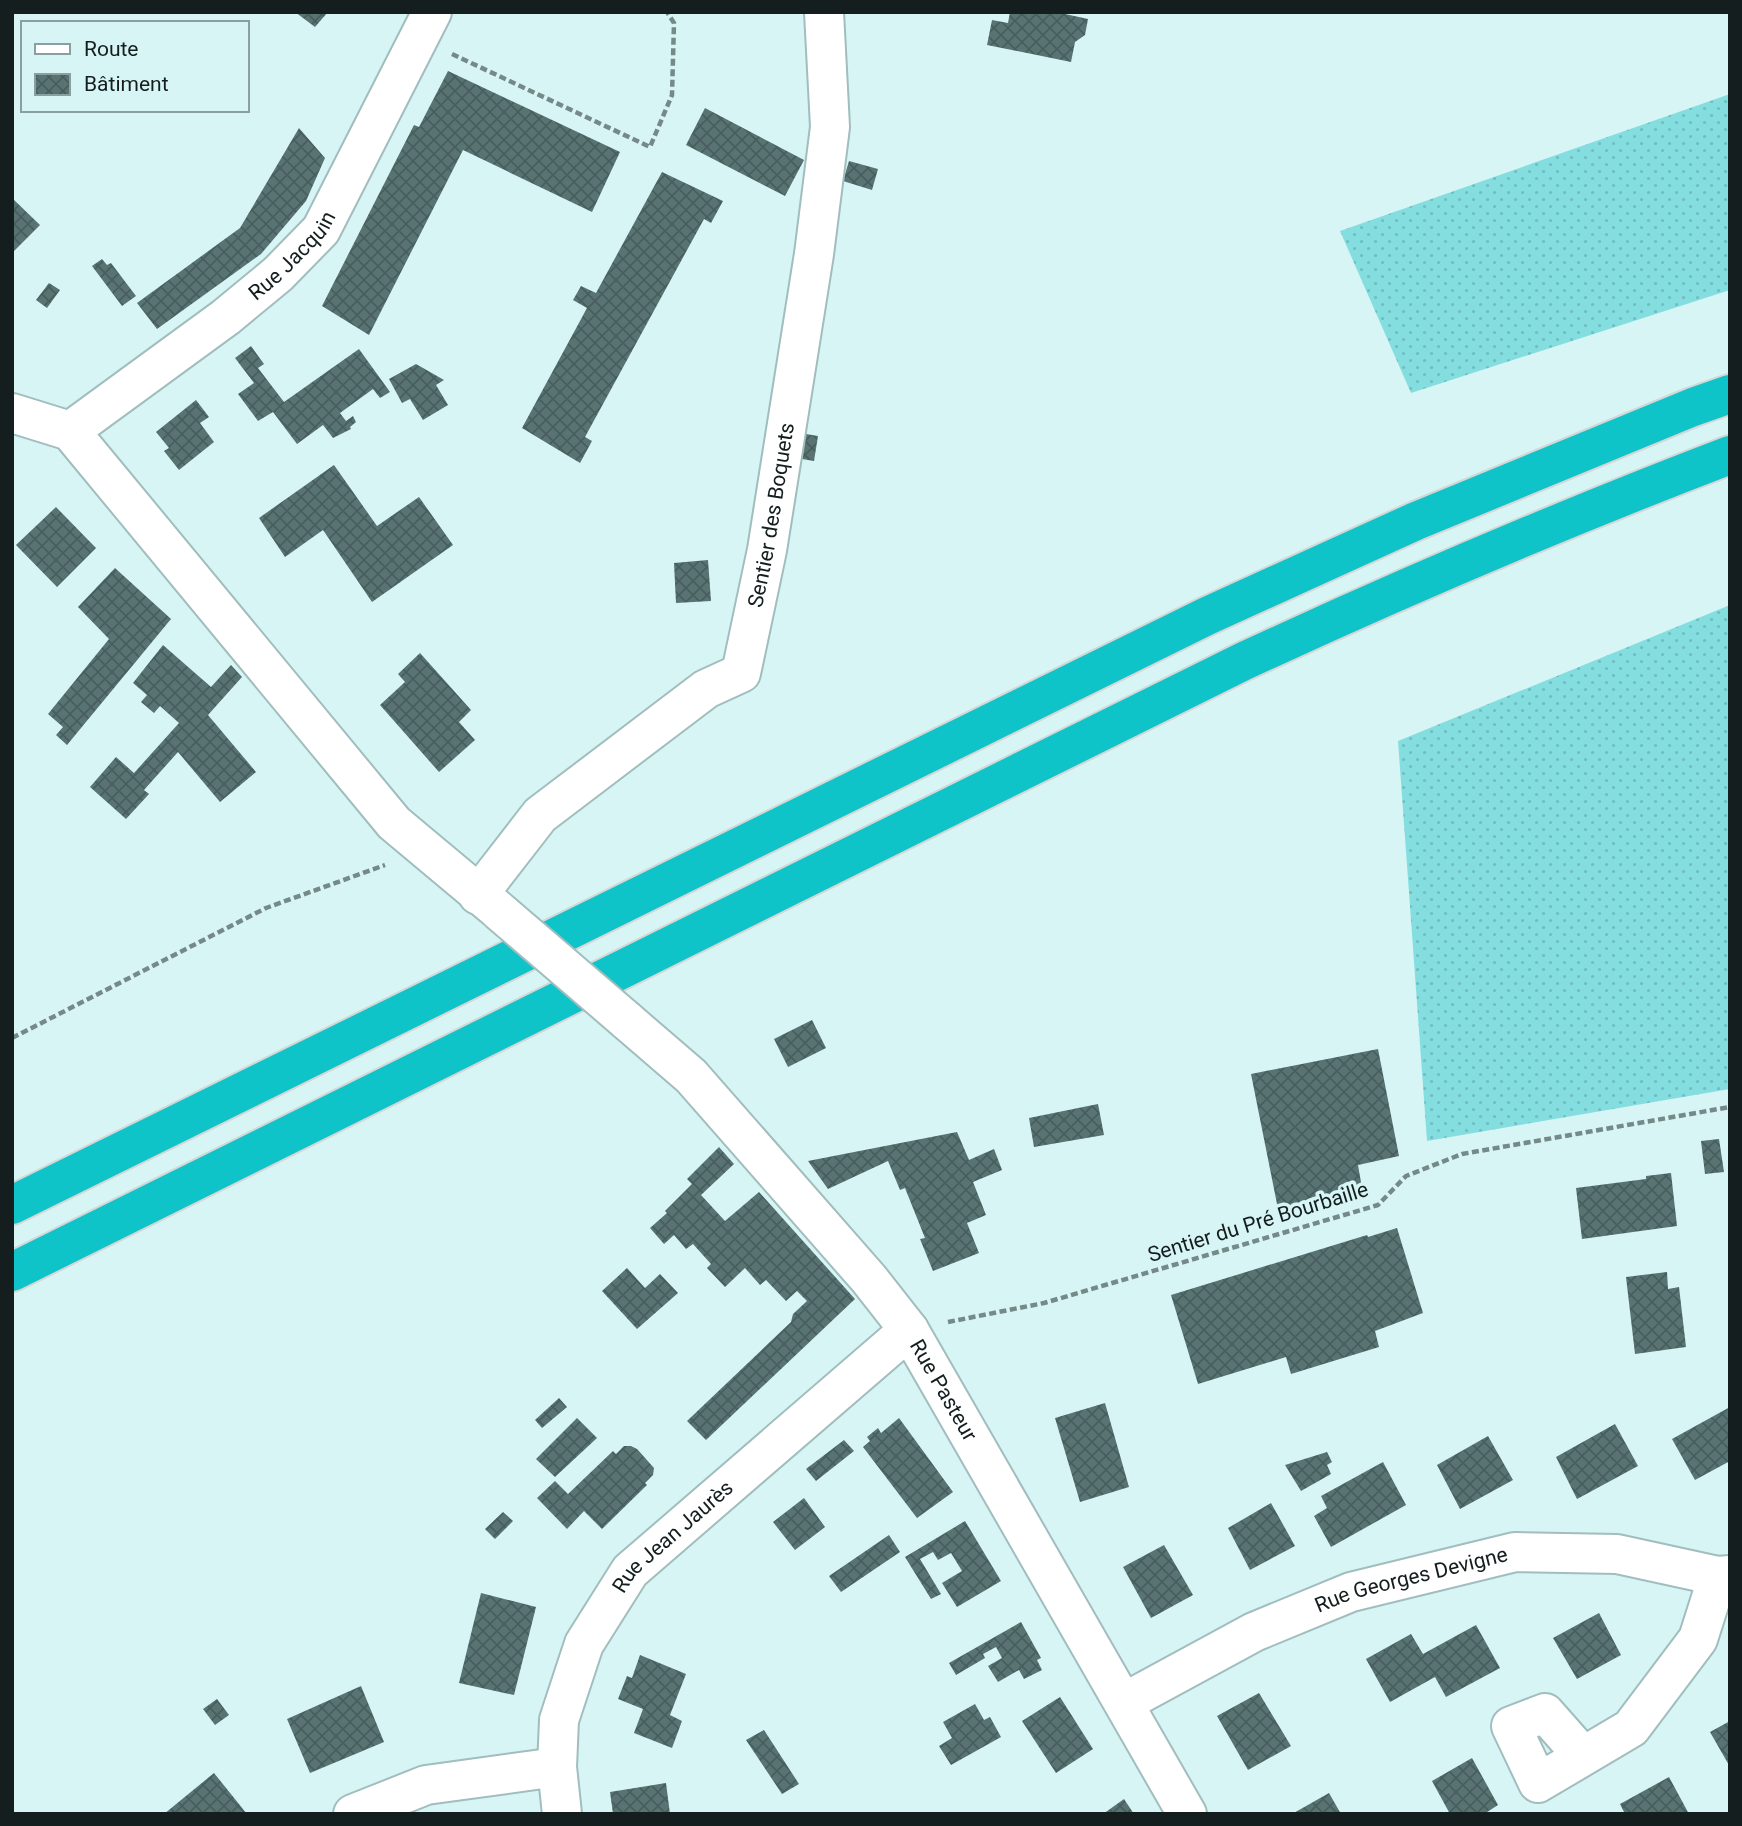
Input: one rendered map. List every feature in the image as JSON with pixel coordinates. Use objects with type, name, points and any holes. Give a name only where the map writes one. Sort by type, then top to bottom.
[{"type":"highway","points":[[12,1205],[1207,616],[1416,521],[1730,394]]},
{"type":"highway","points":[[12,1272],[1244,661],[1461,563],[1634,491],[1730,455]]},
{"type":"street","name":"Sentier des Boquets","points":[[489,903],[540,815],[706,689],[741,673],[767,550],[814,254],[830,127],[824,12]]},
{"type":"street","name":"Rue Jacquin","points":[[70,431],[226,317],[278,274],[321,230],[426,24]]},
{"type":"street","points":[[12,414],[70,431]]},
{"type":"street","name":"Rue Pasteur","points":[[70,431],[394,823],[691,1076],[869,1279],[909,1330],[1187,1814]]},
{"type":"street","name":"Rue Jean Jaurès","points":[[562,1814],[556,1767],[559,1720],[584,1644],[630,1571],[909,1330]]},
{"type":"street","name":"Rue Georges Devigne","points":[[1125,1702],[1254,1632],[1351,1592],[1516,1552],[1617,1554],[1724,1576],[1698,1639],[1631,1728],[1583,1756]]},
{"type":"street","points":[[353,1814],[426,1786],[556,1767]]},
{"type":"path","points":[[426,24],[445,51],[650,147],[672,94],[674,23],[667,12]]},
{"type":"path","points":[[12,1038],[266,908],[378,869],[424,848]]},
{"type":"path","name":"Sentier du Pré Bourbaille","points":[[909,1330],[1044,1303],[1378,1205],[1406,1176],[1462,1154],[1730,1107]]},
{"type":"shaded area","points":[[1730,94],[1730,290],[1411,393],[1340,231]]},
{"type":"shaded area","points":[[1730,605],[1730,1089],[1427,1141],[1398,741]]},
{"type":"building","points":[[295,12],[328,12],[315,27]]},
{"type":"building","points":[[1010,12],[1056,12],[1088,19],[1085,35],[1075,42],[1071,62],[987,45],[992,20],[1008,23]]},
{"type":"building","points":[[448,71],[620,152],[592,212],[463,150],[369,335],[322,306],[414,125],[419,127]]},
{"type":"building","points":[[705,108],[804,160],[785,196],[686,145]]},
{"type":"building","points":[[299,128],[325,158],[306,201],[261,254],[157,329],[137,303],[240,228]]},
{"type":"building","points":[[849,161],[878,169],[872,190],[843,181]]},
{"type":"building","points":[[662,172],[723,201],[711,223],[704,219],[585,437],[592,441],[580,463],[522,428],[587,308],[573,300],[581,286],[596,293]]},
{"type":"building","points":[[12,198],[40,225],[12,253]]},
{"type":"building","points":[[102,259],[107,265],[111,263],[136,296],[122,306],[92,266]]},
{"type":"building","points":[[49,283],[60,290],[47,308],[36,300]]},
{"type":"building","points":[[251,346],[264,364],[258,368],[284,402],[359,349],[390,392],[380,398],[373,389],[340,413],[346,421],[353,416],[356,422],[351,429],[333,438],[323,425],[297,444],[273,412],[258,421],[238,394],[254,383],[235,358]]},
{"type":"building","points":[[416,364],[444,380],[436,385],[448,405],[423,420],[410,399],[402,403],[389,379]]},
{"type":"building","points":[[196,400],[209,417],[200,423],[214,442],[179,470],[164,451],[169,448],[156,432]]},
{"type":"building","points":[[800,433],[818,436],[814,461],[796,458]]},
{"type":"building","points":[[334,465],[377,526],[419,497],[453,545],[372,602],[323,530],[285,557],[259,518]]},
{"type":"building","points":[[56,507],[96,548],[57,587],[16,545]]},
{"type":"building","points":[[708,560],[711,601],[676,603],[674,563]]},
{"type":"building","points":[[115,568],[171,619],[67,745],[56,735],[63,727],[48,714],[109,639],[78,607]]},
{"type":"building","points":[[163,645],[211,687],[231,665],[242,677],[208,715],[256,772],[220,802],[178,752],[144,790],[149,794],[126,819],[90,787],[116,757],[134,773],[179,723],[160,706],[154,713],[141,702],[147,695],[133,683]]},
{"type":"building","points":[[420,653],[471,710],[459,722],[475,740],[439,772],[380,705],[405,682],[398,674]]},
{"type":"building","points":[[812,1020],[826,1048],[788,1067],[774,1039]]},
{"type":"building","points":[[1378,1049],[1399,1156],[1358,1165],[1362,1188],[1278,1209],[1251,1074]]},
{"type":"building","points":[[1098,1104],[1104,1135],[1034,1147],[1029,1118]]},
{"type":"building","points":[[957,1132],[969,1160],[994,1149],[1002,1170],[973,1182],[986,1215],[967,1223],[979,1253],[933,1271],[920,1239],[925,1238],[905,1188],[900,1190],[888,1161],[828,1189],[808,1161]]},
{"type":"building","points":[[1719,1139],[1724,1172],[1705,1174],[1701,1141]]},
{"type":"building","points":[[719,1147],[734,1164],[701,1195],[725,1221],[759,1192],[855,1299],[706,1440],[687,1421],[791,1322],[793,1314],[807,1301],[797,1291],[786,1301],[766,1280],[760,1285],[745,1268],[725,1287],[707,1268],[711,1264],[693,1244],[686,1249],[674,1235],[664,1244],[650,1228],[692,1184],[687,1179]]},
{"type":"building","points":[[1671,1173],[1677,1226],[1582,1239],[1576,1188]]},
{"type":"building","points":[[1397,1228],[1423,1313],[1375,1331],[1379,1347],[1291,1374],[1286,1357],[1198,1384],[1171,1295]]},
{"type":"building","points":[[627,1268],[645,1288],[660,1274],[678,1293],[637,1329],[602,1291]]},
{"type":"building","points":[[1667,1272],[1668,1289],[1679,1287],[1686,1347],[1635,1354],[1626,1277]]},
{"type":"building","points":[[559,1398],[567,1407],[542,1428],[535,1420]]},
{"type":"building","points":[[1105,1403],[1129,1487],[1080,1502],[1055,1418]]},
{"type":"building","points":[[1730,1407],[1730,1461],[1695,1480],[1672,1439]]},
{"type":"building","points":[[577,1418],[597,1438],[555,1477],[536,1459]]},
{"type":"building","points":[[899,1418],[953,1492],[917,1518],[863,1447],[870,1441],[867,1437],[878,1428],[881,1433]]},
{"type":"building","points":[[1615,1424],[1638,1466],[1577,1499],[1556,1457]]},
{"type":"building","points":[[1488,1436],[1513,1480],[1460,1509],[1437,1465]]},
{"type":"building","points":[[844,1440],[854,1451],[816,1481],[806,1469]]},
{"type":"building","points":[[624,1446],[637,1449],[654,1468],[653,1475],[645,1483],[647,1485],[602,1529],[584,1511],[567,1529],[537,1498],[555,1481],[568,1494],[613,1451],[616,1454]]},
{"type":"building","points":[[1327,1452],[1332,1462],[1327,1465],[1331,1474],[1301,1491],[1285,1465]]},
{"type":"building","points":[[1383,1462],[1406,1505],[1331,1547],[1314,1516],[1327,1508],[1321,1496]]},
{"type":"building","points":[[804,1498],[825,1527],[795,1550],[773,1522]]},
{"type":"building","points":[[1271,1503],[1295,1546],[1250,1570],[1228,1528]]},
{"type":"building","points":[[503,1512],[513,1521],[495,1539],[485,1529]]},
{"type":"building","points":[[965,1521],[1001,1581],[957,1607],[942,1583],[962,1571],[951,1553],[938,1560],[933,1552],[920,1559],[941,1594],[931,1599],[905,1557]]},
{"type":"building","points":[[889,1535],[900,1552],[841,1592],[829,1576]]},
{"type":"building","points":[[1164,1545],[1193,1595],[1151,1618],[1123,1567]]},
{"type":"building","points":[[481,1593],[536,1607],[514,1695],[459,1683]]},
{"type":"building","points":[[1599,1613],[1621,1655],[1577,1679],[1553,1638]]},
{"type":"building","points":[[1021,1622],[1041,1658],[1037,1660],[1042,1670],[1024,1679],[1019,1670],[998,1682],[988,1666],[1002,1658],[996,1647],[983,1654],[985,1658],[956,1675],[949,1663]]},
{"type":"building","points":[[1476,1625],[1500,1668],[1446,1697],[1435,1677],[1390,1702],[1366,1659],[1411,1634],[1423,1654]]},
{"type":"building","points":[[640,1655],[686,1674],[670,1715],[682,1721],[672,1748],[634,1733],[643,1709],[618,1699],[627,1676],[632,1678]]},
{"type":"building","points":[[361,1686],[384,1742],[310,1773],[287,1719]]},
{"type":"building","points":[[1259,1693],[1291,1746],[1248,1770],[1217,1716]]},
{"type":"building","points":[[1060,1697],[1093,1749],[1056,1773],[1022,1721]]},
{"type":"building","points":[[217,1699],[229,1715],[215,1725],[203,1709]]},
{"type":"building","points":[[975,1704],[984,1720],[990,1717],[1001,1737],[951,1765],[939,1746],[952,1738],[943,1722]]},
{"type":"building","points":[[1730,1721],[1730,1767],[1710,1732]]},
{"type":"building","points":[[764,1730],[799,1784],[782,1794],[746,1740]]},
{"type":"building","points":[[1472,1758],[1498,1805],[1484,1814],[1450,1814],[1432,1781]]},
{"type":"building","points":[[214,1773],[247,1814],[164,1814]]},
{"type":"building","points":[[1669,1777],[1689,1814],[1625,1814],[1620,1804]]},
{"type":"building","points":[[666,1783],[670,1814],[613,1814],[610,1792]]},
{"type":"building","points":[[1329,1793],[1341,1814],[1292,1814]]},
{"type":"building","points":[[1124,1799],[1134,1814],[1103,1814]]}]
